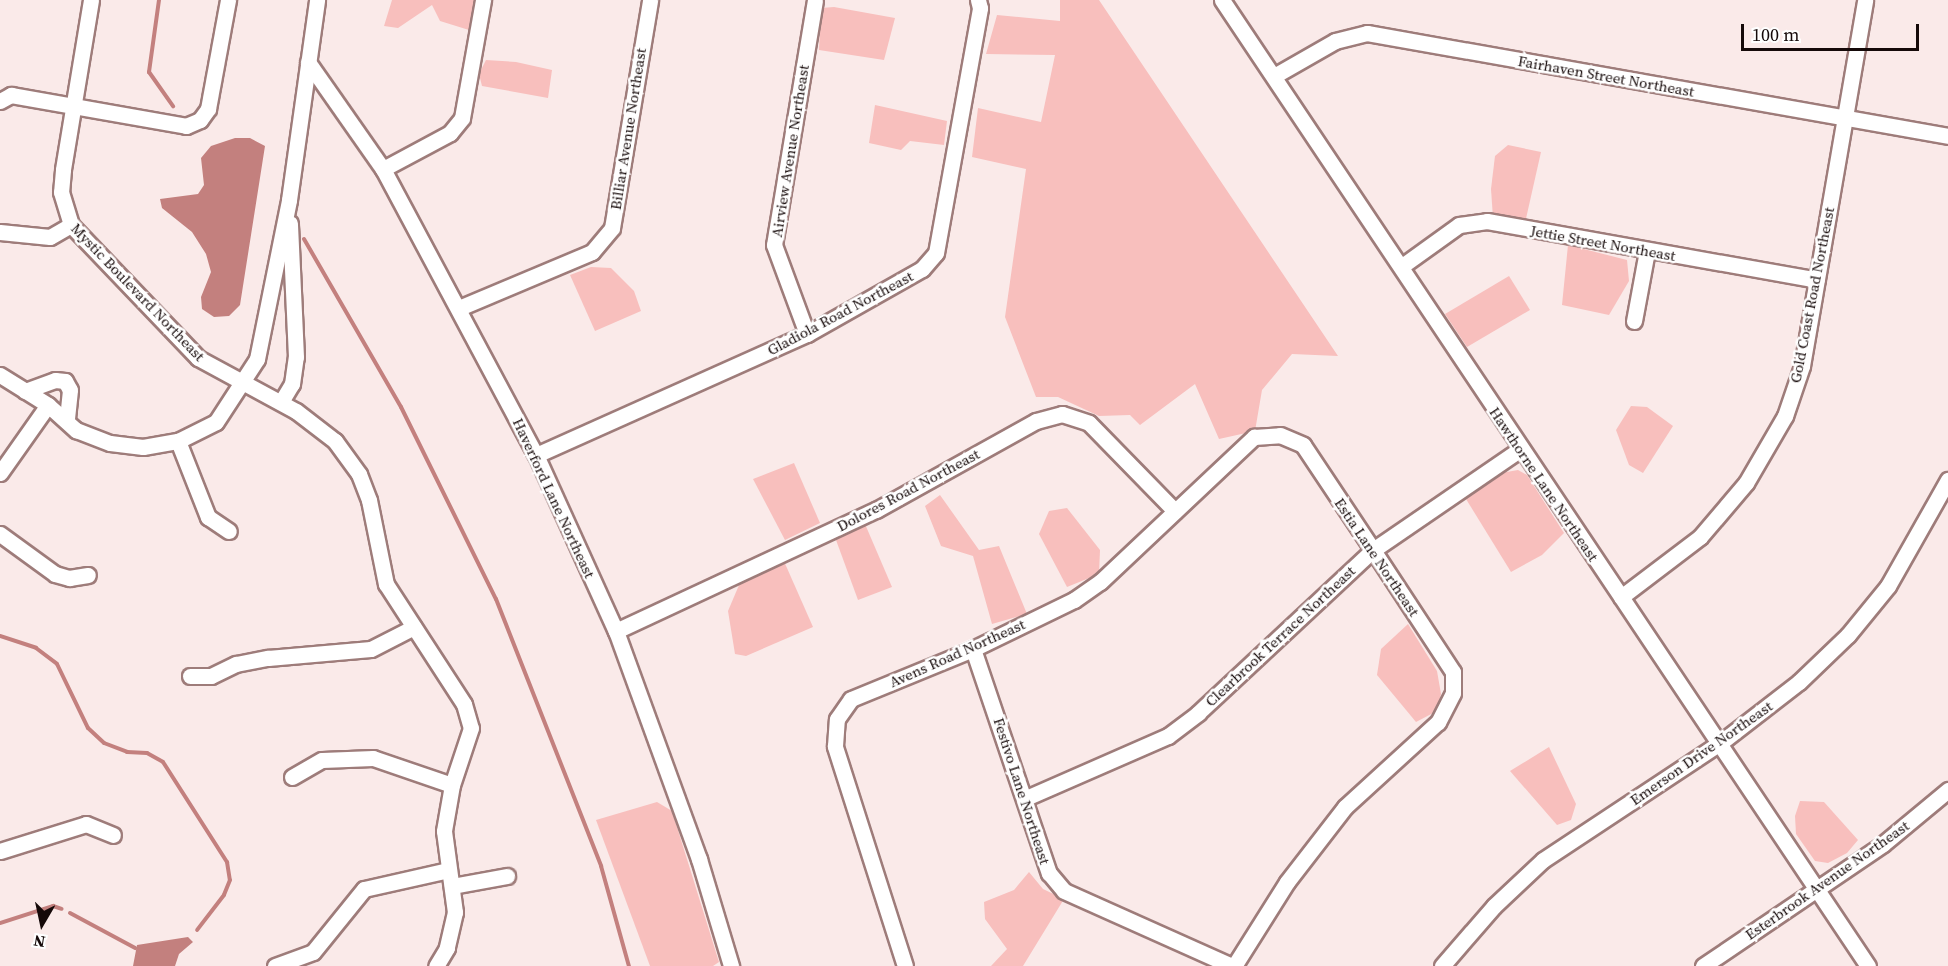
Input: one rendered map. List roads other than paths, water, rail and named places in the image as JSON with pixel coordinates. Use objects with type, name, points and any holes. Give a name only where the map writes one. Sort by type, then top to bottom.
[{"type":"street","name":"Mystic Boulevard Northeast","points":[[91,0],[61,192],[71,225],[198,358],[244,385],[281,402],[335,441],[359,474],[369,500],[386,584],[464,704],[471,728],[452,785],[444,831],[455,912],[447,948],[436,966]]},
{"type":"street","points":[[0,101],[11,96],[186,126],[200,120],[208,109],[228,0]]},
{"type":"street","points":[[0,375],[48,405],[76,430],[110,443],[143,447],[178,441],[216,422],[244,385],[257,359],[289,200],[317,0]]},
{"type":"street","points":[[383,169],[450,133],[462,118],[483,0]]},
{"type":"street","name":"Billiar Avenue Northeast","points":[[459,308],[592,252],[612,228],[650,0]]},
{"type":"street","name":"Airview Avenue Northeast","points":[[807,334],[774,245],[815,0]]},
{"type":"street","name":"Gladiola Road Northeast","points":[[536,455],[807,334],[922,269],[936,253],[980,8],[978,0]]},
{"type":"street","name":"Hawthorne Lane Northeast","points":[[1222,0],[1402,266],[1519,450],[1720,743],[1868,966]]},
{"type":"street","name":"Gold Coast Road Northeast","points":[[1621,597],[1700,537],[1746,483],[1785,416],[1795,388],[1817,279],[1865,0]]},
{"type":"street","name":"Fairhaven Street Northeast","points":[[1274,76],[1335,40],[1367,33],[1948,136]]},
{"type":"street","name":"Haverford Lane Northeast","points":[[308,62],[383,169],[536,455],[616,631],[699,859],[731,966]]},
{"type":"street","points":[[281,402],[292,384],[296,357],[289,200]]},
{"type":"street","name":"Jettie Street Northeast","points":[[1402,266],[1459,225],[1487,221],[1647,251],[1817,279]]},
{"type":"street","points":[[0,232],[50,237],[71,225]]},
{"type":"street","points":[[1634,321],[1647,251]]},
{"type":"street","points":[[25,390],[55,380],[65,381],[70,390],[67,422]]},
{"type":"street","points":[[0,473],[48,405]]},
{"type":"street","name":"Dolores Road Northeast","points":[[616,631],[876,510],[1036,421],[1062,414],[1089,423],[1175,511]]},
{"type":"street","name":"Avens Road Northeast","points":[[905,966],[835,746],[837,719],[852,699],[973,649],[1074,600],[1100,582],[1254,437],[1280,435]]},
{"type":"street","name":"Estia Lane Northeast","points":[[1233,966],[1287,882],[1345,807],[1438,722],[1453,693],[1453,672],[1303,445],[1280,435]]},
{"type":"street","points":[[178,441],[208,517],[229,531]]},
{"type":"street","name":"Clearbrook Terrace Northeast","points":[[1026,798],[1168,736],[1198,712],[1373,550],[1519,450]]},
{"type":"street","name":"Emerson Drive Northeast","points":[[1442,966],[1494,906],[1543,860],[1720,743],[1796,685],[1848,635],[1888,586],[1948,480]]},
{"type":"street","points":[[0,534],[55,574],[69,578],[88,575]]},
{"type":"street","points":[[189,676],[211,676],[236,664],[268,658],[371,649],[414,627]]},
{"type":"street","name":"Festivo Lane Northeast","points":[[973,649],[1026,798],[1049,873],[1064,891],[1233,966]]},
{"type":"street","points":[[292,777],[322,760],[373,758],[452,785]]},
{"type":"street","name":"Esterbrook Avenue Northeast","points":[[1703,966],[1883,844],[1946,796]]},
{"type":"street","points":[[0,851],[86,824],[113,835]]},
{"type":"street","points":[[275,966],[314,952],[364,889],[448,870]]},
{"type":"street","points":[[452,886],[507,876]]},
{"type":"waterway","points":[[159,0],[149,72],[173,106]]},
{"type":"waterway","points":[[304,239],[401,407],[496,599],[601,866],[629,966]]},
{"type":"waterway","points":[[0,636],[36,648],[57,664],[88,728],[104,743],[127,752],[147,753],[163,762],[227,862],[230,880],[224,895],[197,930]]},
{"type":"waterway","points":[[0,923],[53,906],[62,909]]},
{"type":"waterway","points":[[70,913],[135,948]]}]
